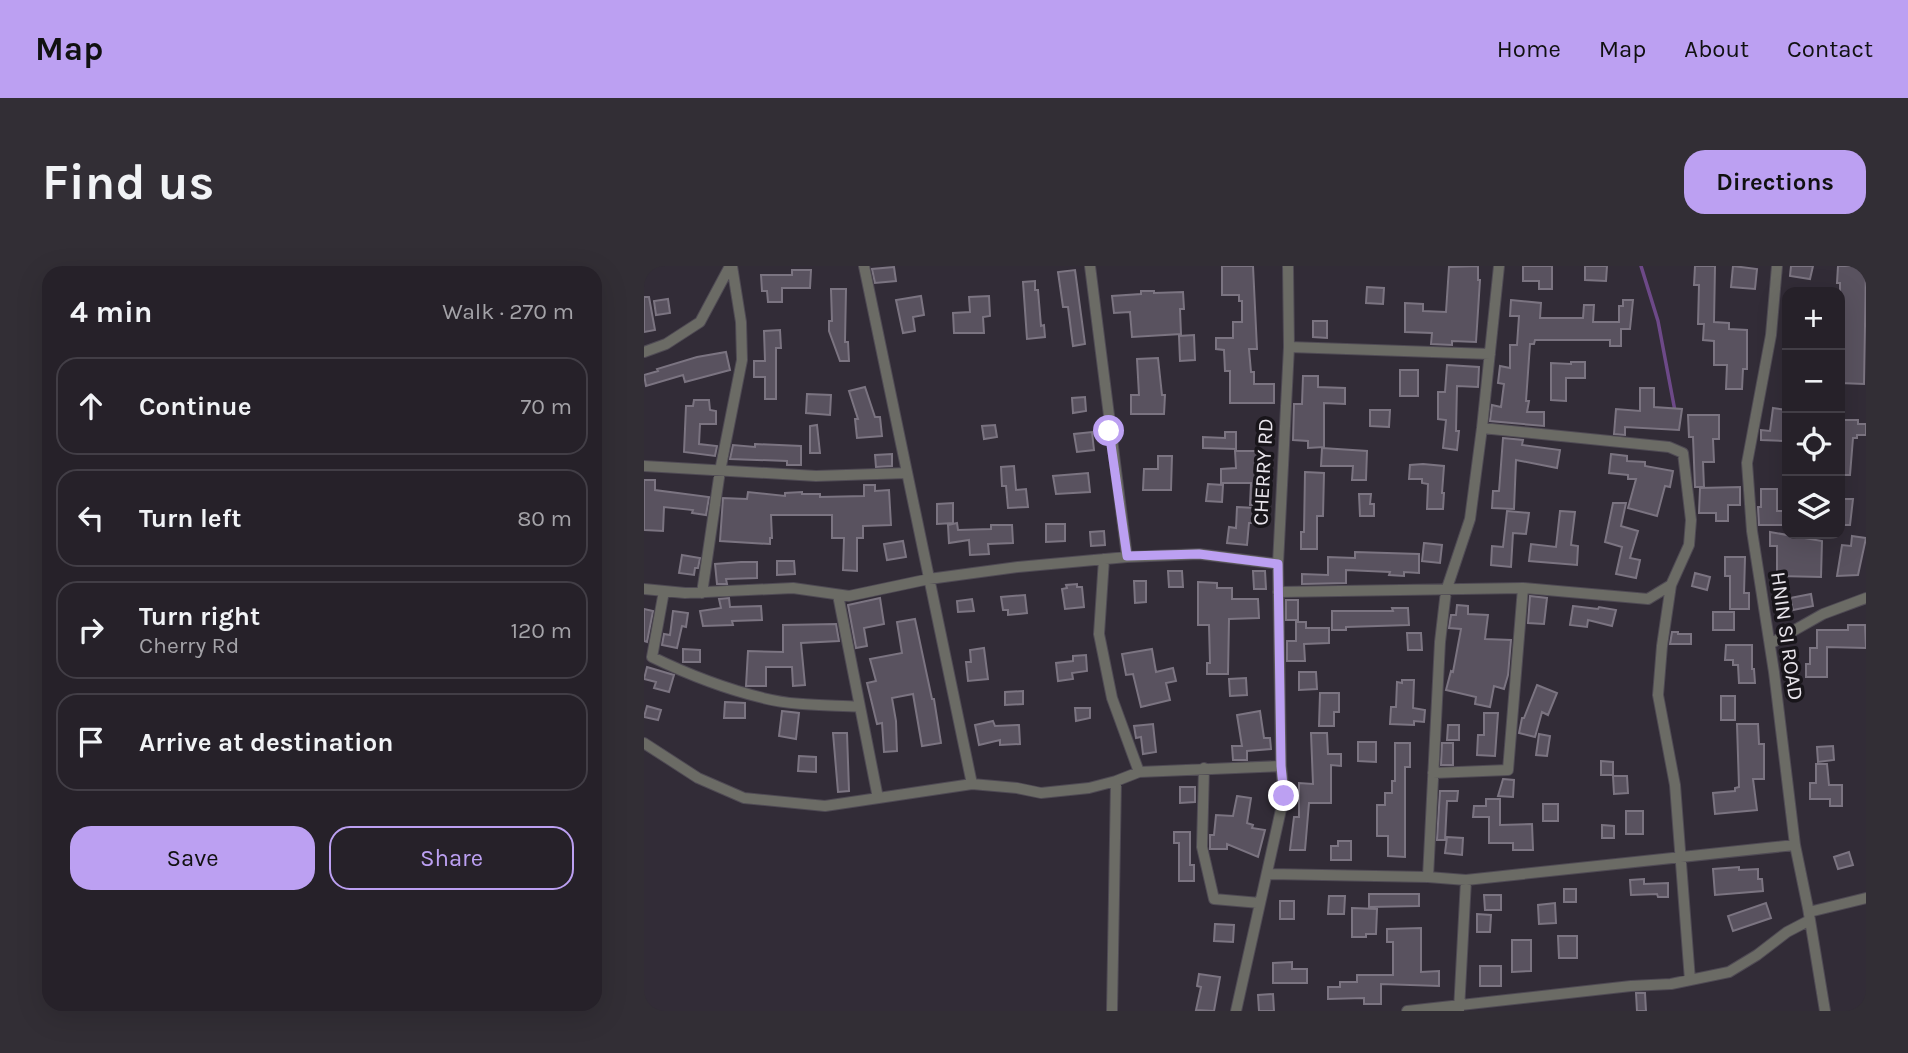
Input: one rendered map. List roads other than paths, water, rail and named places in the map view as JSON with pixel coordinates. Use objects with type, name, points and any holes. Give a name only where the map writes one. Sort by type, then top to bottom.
[{"type":"street","points":[[644,352],[666,344],[700,322],[732,266]]},
{"type":"street","points":[[702,593],[720,471],[742,360],[741,322],[732,266]]},
{"type":"street","points":[[864,266],[972,784]]},
{"type":"street","points":[[1090,266],[1119,513],[1127,556]]},
{"type":"street","name":"CHERRY RD","points":[[1236,1011],[1284,796],[1281,766],[1278,564],[1289,347],[1288,266]]},
{"type":"street","points":[[1428,877],[1440,642],[1446,591],[1470,519],[1499,266]]},
{"type":"street","name":"HNIN SI ROAD","points":[[1777,266],[1771,335],[1747,463],[1752,531],[1770,644],[1795,845],[1810,916],[1825,1011]]},
{"type":"street","points":[[1289,347],[1490,354]]},
{"type":"street","points":[[1482,428],[1669,447],[1683,453],[1691,520],[1689,545],[1671,584],[1658,695],[1675,785],[1690,980]]},
{"type":"street","points":[[644,466],[816,476],[907,473]]},
{"type":"street","points":[[644,589],[702,593],[793,589],[849,596],[929,579],[1127,556],[1199,554],[1278,564]]},
{"type":"street","points":[[1104,559],[1099,634],[1112,698],[1139,772]]},
{"type":"street","points":[[1278,592],[1523,589],[1648,599],[1671,584]]},
{"type":"street","points":[[1433,773],[1508,770],[1523,589]]},
{"type":"street","points":[[664,591],[652,657],[682,671],[764,698],[803,704],[860,707]]},
{"type":"street","points":[[838,595],[878,798]]},
{"type":"street","points":[[1770,644],[1823,614],[1866,598]]},
{"type":"street","points":[[644,743],[698,778],[744,798],[825,806],[972,784],[1041,793],[1071,791],[1116,781],[1139,772],[1281,766]]},
{"type":"street","points":[[1204,768],[1202,847],[1214,899],[1260,903]]},
{"type":"street","points":[[1112,1011],[1116,781]]},
{"type":"street","points":[[1267,874],[1466,880],[1795,845]]},
{"type":"street","points":[[1459,1008],[1466,880]]},
{"type":"street","points":[[1407,1011],[1459,1008],[1690,980],[1729,972],[1810,916],[1866,898]]},
{"type":"waterway","points":[[1641,266],[1658,321],[1675,411]]}]
